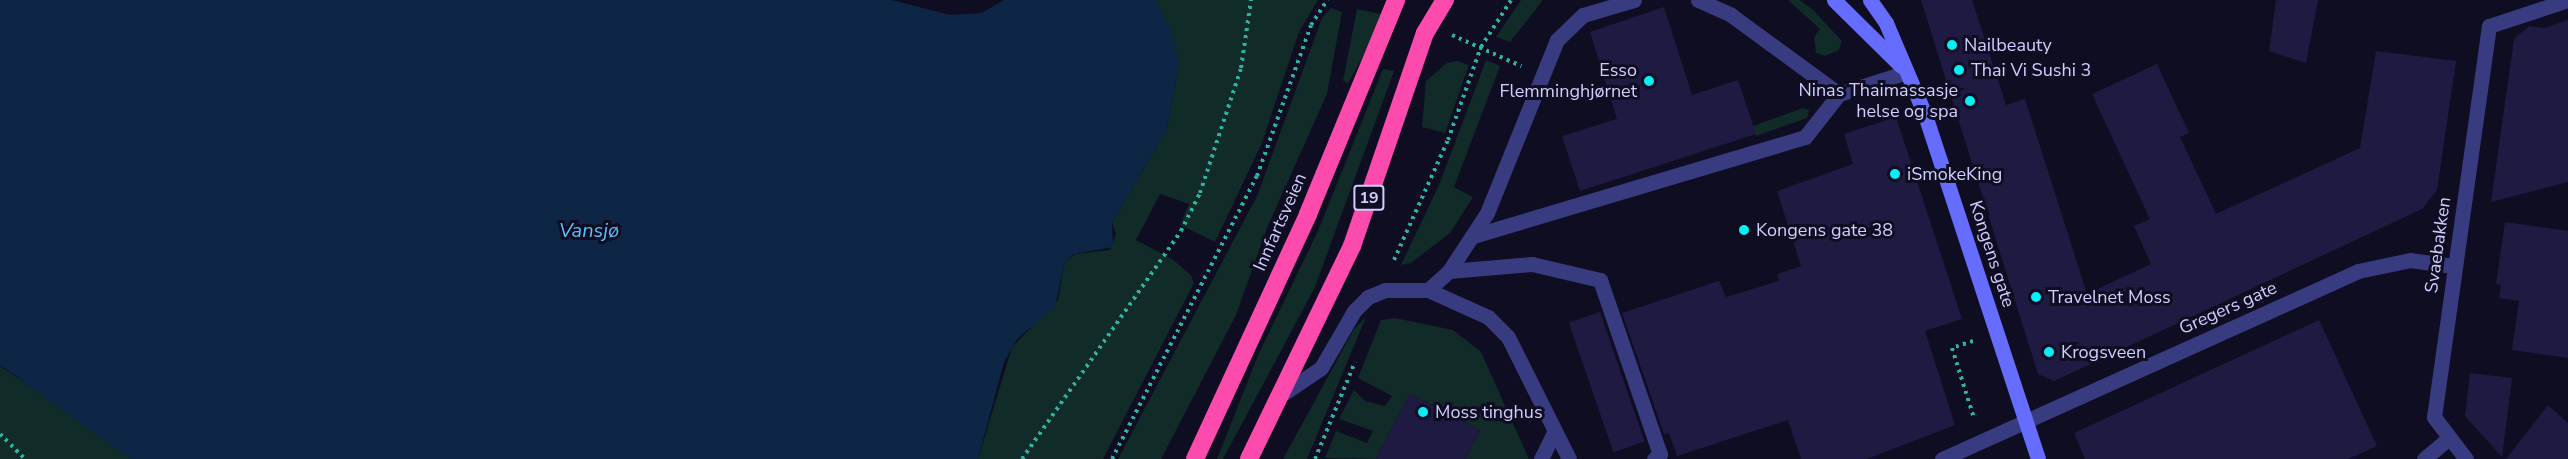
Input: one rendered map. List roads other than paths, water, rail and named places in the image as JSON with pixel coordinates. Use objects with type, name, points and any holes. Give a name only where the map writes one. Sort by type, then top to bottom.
[{"type":"highway","name":"Innfartsveien","points":[[1195,459],[1308,214],[1396,0]]},
{"type":"highway","name":"19","points":[[1249,459],[1284,393],[1352,246],[1425,33],[1445,0]]},
{"type":"street","points":[[1428,290],[1449,271],[1487,213],[1542,75],[1567,27],[1583,15],[1634,0]]},
{"type":"street","points":[[1698,0],[1731,15],[1839,94]]},
{"type":"street","points":[[1473,236],[1805,137],[1839,94],[1907,72],[1834,0]]},
{"type":"street","name":"Kongens gate","points":[[1870,0],[1886,24],[1907,72],[2038,459]]},
{"type":"street","name":"Svaebakken","points":[[2466,459],[2448,439],[2434,417],[2489,26],[2568,0]]},
{"type":"street","name":"Gregers gate","points":[[1942,459],[2358,271],[2410,260],[2454,266]]},
{"type":"street","points":[[1449,271],[1532,264],[1600,280],[1660,454],[1654,459]]},
{"type":"street","points":[[1284,393],[1321,368],[1354,311],[1385,290],[1428,290],[1488,317],[1508,337],[1569,459]]},
{"type":"street","points":[[1541,459],[1554,432]]},
{"type":"street","points":[[2424,459],[2448,439]]},
{"type":"water","name":"Vansjø","points":[[0,0],[891,0],[950,15],[982,13],[1004,0],[1155,0],[1170,28],[1179,62],[1167,129],[1112,222],[1113,247],[1073,254],[1064,265],[1055,307],[1017,339],[1004,362],[978,459],[131,459],[0,365]]},
{"type":"place","name":"Nailbeauty","points":[[1952,45]]},
{"type":"place","name":"Thai Vi Sushi 3","points":[[1959,70]]},
{"type":"place","name":"Esso Flemminghjørnet","points":[[1649,81]]},
{"type":"place","name":"Ninas Thaimassasje helse og spa","points":[[1970,101]]},
{"type":"place","name":"iSmokeKing","points":[[1895,174]]},
{"type":"place","name":"Kongens gate 38","points":[[1744,230]]},
{"type":"place","name":"Travelnet Moss","points":[[2036,297]]},
{"type":"place","name":"Krogsveen","points":[[2049,352]]},
{"type":"place","name":"Moss tinghus","points":[[1423,412]]}]
